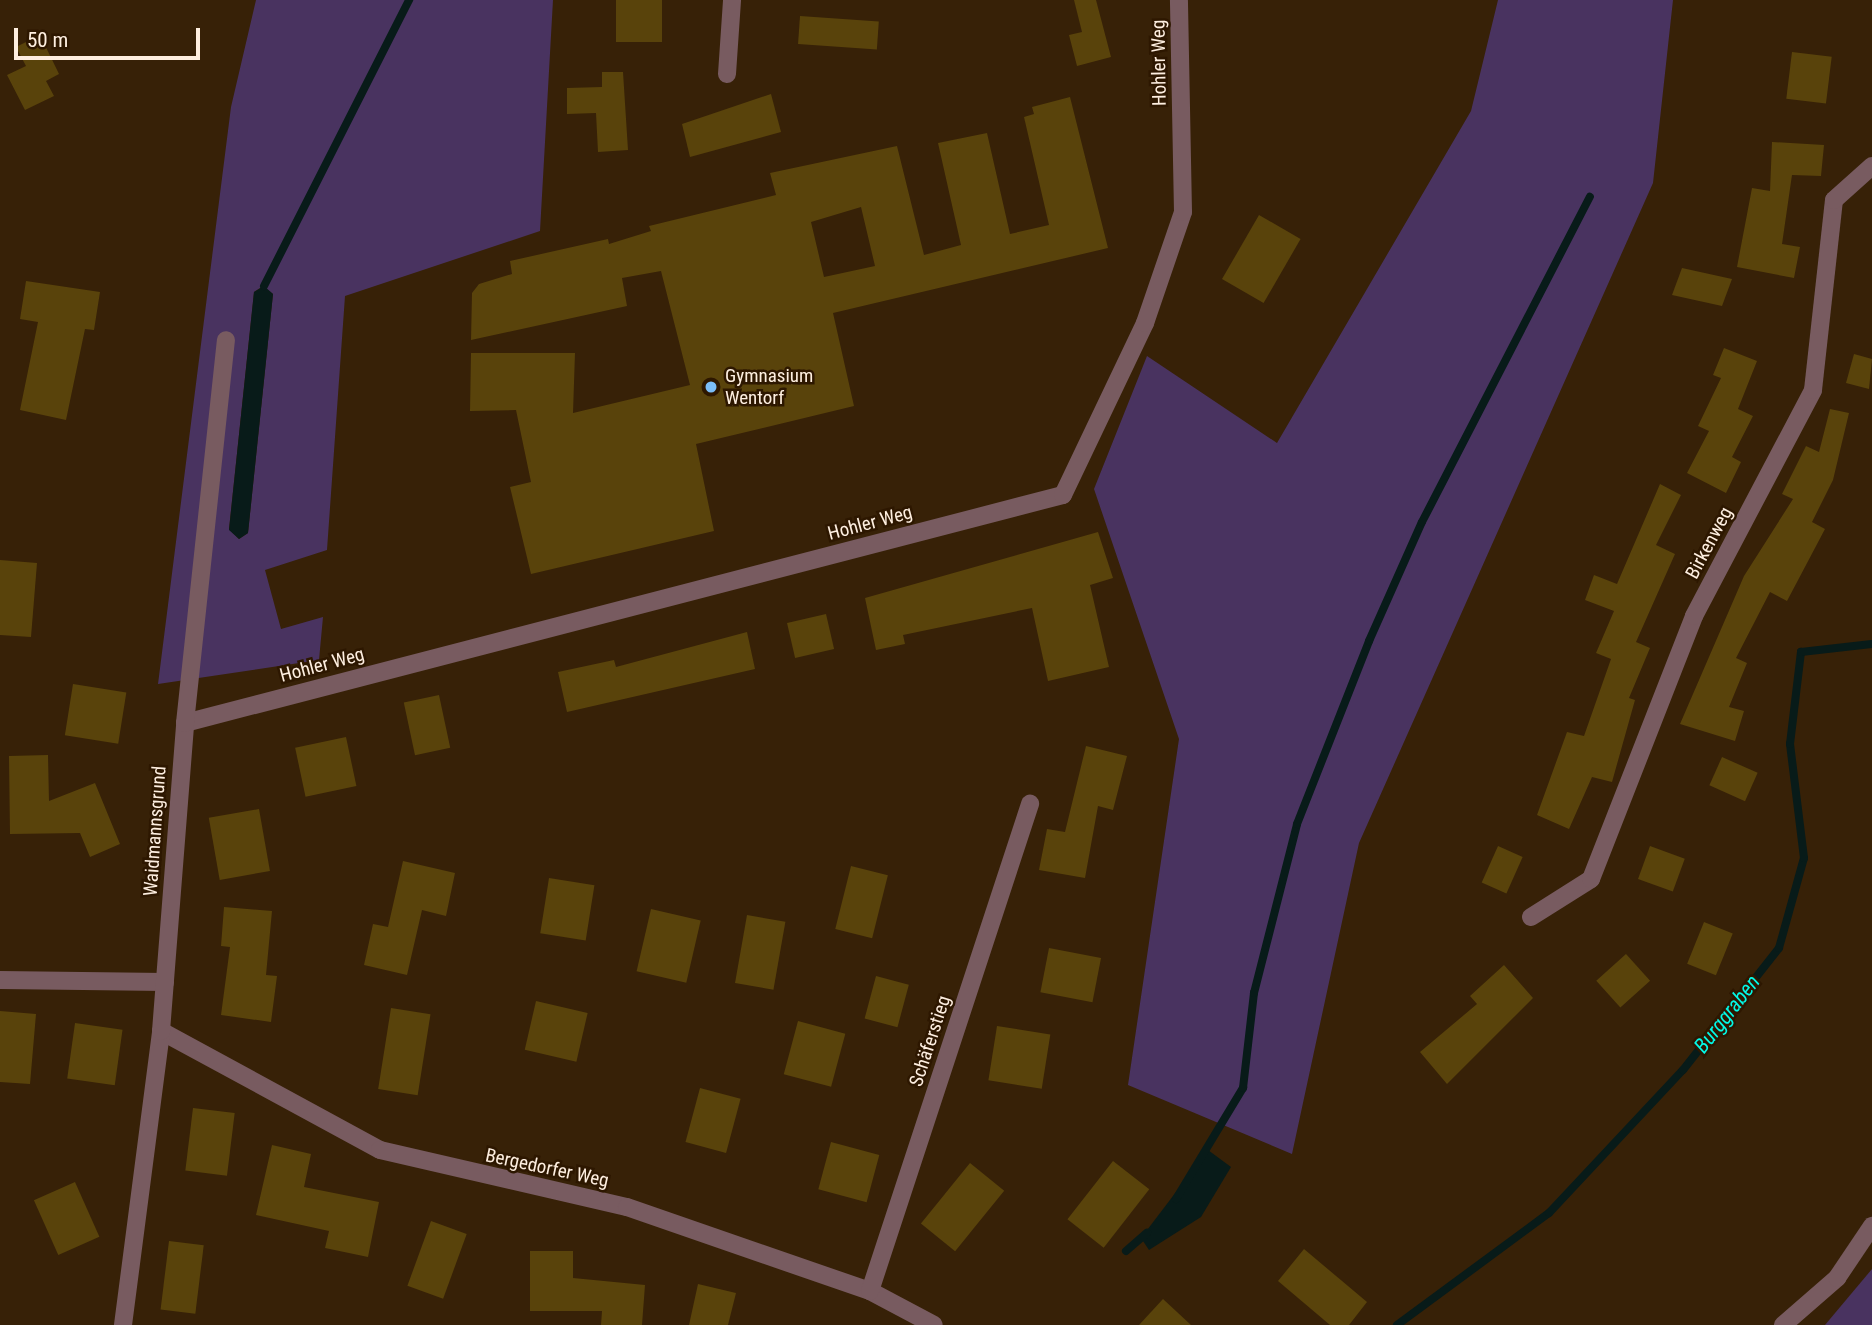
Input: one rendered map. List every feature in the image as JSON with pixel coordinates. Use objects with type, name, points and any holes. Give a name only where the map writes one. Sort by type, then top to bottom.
[{"type":"street","points":[[727,74],[732,0]]},
{"type":"street","name":"Hohler Weg","points":[[185,723],[1063,495],[1145,323],[1183,212],[1179,0]]},
{"type":"street","name":"Birkenweg","points":[[1531,917],[1591,879],[1694,616],[1813,390],[1834,200],[1872,166]]},
{"type":"street","name":"Waidmannsgrund","points":[[123,1325],[161,1031],[185,723],[226,340]]},
{"type":"street","name":"Schäferstieg","points":[[870,1291],[1030,804]]},
{"type":"street","points":[[0,980],[165,982]]},
{"type":"street","name":"Bergedorfer Weg","points":[[161,1031],[380,1150],[627,1207],[870,1291],[934,1325]]},
{"type":"street","points":[[1783,1325],[1837,1278],[1872,1226]]},
{"type":"shaded area","points":[[256,0],[553,0],[540,231],[345,296],[327,550],[265,570],[281,629],[323,617],[319,660],[158,684],[231,107]],"holes":[[[263,286],[273,294],[248,533],[239,539],[229,529],[254,292]]]},
{"type":"shaded area","points":[[1498,0],[1673,0],[1653,183],[1359,843],[1292,1154],[1128,1085],[1179,739],[1094,489],[1147,356],[1277,443],[1471,111]]},
{"type":"shaded area","points":[[264,286],[273,294],[248,533],[239,539],[229,530],[254,292]]},
{"type":"shaded area","points":[[1208,1150],[1231,1167],[1201,1217],[1149,1250],[1141,1238]]},
{"type":"shaded area","points":[[1872,1269],[1872,1325],[1825,1325]]},
{"type":"building","points":[[616,0],[662,0],[662,42],[616,42]]},
{"type":"building","points":[[1074,0],[1096,0],[1111,57],[1077,66],[1069,35],[1082,32]]},
{"type":"building","points":[[800,16],[879,22],[877,49],[798,44]]},
{"type":"building","points":[[40,35],[59,74],[46,81],[54,96],[25,110],[7,75],[26,66],[16,47]]},
{"type":"building","points":[[1792,52],[1832,57],[1826,104],[1786,99]]},
{"type":"building","points":[[602,72],[623,72],[628,150],[598,152],[596,113],[567,114],[567,88],[602,87]]},
{"type":"building","points":[[771,94],[781,132],[690,157],[682,124]]},
{"type":"building","name":"Gymnasium Wentorf","points":[[1070,97],[1108,248],[833,313],[854,406],[696,444],[714,531],[531,574],[510,487],[531,482],[516,410],[470,411],[471,353],[575,353],[573,413],[690,385],[661,271],[622,278],[627,306],[471,340],[472,293],[479,284],[512,274],[510,261],[608,239],[609,244],[651,231],[649,226],[776,195],[770,173],[897,146],[924,255],[961,245],[938,143],[987,133],[1010,234],[1049,225],[1024,117],[1034,114],[1032,107]],"holes":[[[861,207],[875,266],[824,277],[811,222]]]},
{"type":"building","points":[[1772,142],[1824,145],[1821,176],[1792,175],[1782,244],[1800,247],[1794,278],[1737,267],[1752,188],[1770,191]]},
{"type":"building","points":[[1259,215],[1301,239],[1264,303],[1222,279]]},
{"type":"building","points":[[1682,268],[1732,279],[1722,306],[1672,295]]},
{"type":"building","points":[[26,281],[100,292],[94,330],[85,329],[66,420],[20,410],[38,322],[20,319]]},
{"type":"building","points":[[1724,348],[1757,361],[1738,409],[1753,416],[1732,457],[1741,462],[1726,493],[1687,473],[1709,431],[1698,426],[1721,378],[1713,375]]},
{"type":"building","points":[[1854,354],[1872,359],[1869,389],[1846,383]]},
{"type":"building","points":[[1830,409],[1849,413],[1833,480],[1812,522],[1825,529],[1787,601],[1770,592],[1736,658],[1747,663],[1729,707],[1744,711],[1735,741],[1680,724],[1744,576],[1793,499],[1782,494],[1806,446],[1819,452]]},
{"type":"building","points":[[1660,484],[1681,495],[1656,545],[1675,554],[1636,642],[1650,648],[1629,698],[1635,700],[1612,782],[1592,777],[1569,829],[1537,815],[1567,732],[1584,736],[1611,659],[1596,653],[1614,611],[1585,600],[1594,575],[1617,584]]},
{"type":"building","points":[[1098,532],[1113,578],[1090,585],[1109,667],[1048,681],[1032,608],[903,635],[905,644],[876,650],[865,598]]},
{"type":"building","points":[[0,560],[37,563],[31,637],[0,635]]},
{"type":"building","points":[[826,614],[834,649],[795,658],[787,623]]},
{"type":"building","points":[[747,632],[755,669],[567,712],[558,672],[614,660],[616,667]]},
{"type":"building","points":[[73,684],[126,692],[118,744],[65,735]]},
{"type":"building","points":[[439,695],[450,748],[415,755],[404,702]]},
{"type":"building","points":[[346,737],[356,786],[306,797],[295,748]]},
{"type":"building","points":[[1086,746],[1127,756],[1113,810],[1098,806],[1085,878],[1039,870],[1047,829],[1065,832]]},
{"type":"building","points":[[48,755],[49,801],[95,783],[120,844],[90,857],[80,833],[10,834],[9,756]]},
{"type":"building","points":[[1722,757],[1758,773],[1745,801],[1709,785]]},
{"type":"building","points":[[259,809],[270,871],[220,880],[209,818]]},
{"type":"building","points":[[1498,846],[1523,857],[1506,894],[1482,883]]},
{"type":"building","points":[[1650,846],[1685,859],[1673,892],[1638,879]]},
{"type":"building","points":[[403,861],[455,873],[446,916],[422,910],[407,975],[364,965],[373,924],[388,927]]},
{"type":"building","points":[[851,866],[888,875],[872,938],[835,929]]},
{"type":"building","points":[[549,878],[594,885],[586,941],[540,933]]},
{"type":"building","points":[[224,907],[272,911],[266,975],[277,976],[271,1022],[221,1015],[230,947],[221,946]]},
{"type":"building","points":[[651,909],[701,920],[686,983],[637,971]]},
{"type":"building","points":[[747,915],[785,922],[773,990],[735,983]]},
{"type":"building","points":[[1704,922],[1733,934],[1716,975],[1687,964]]},
{"type":"building","points":[[1049,948],[1101,958],[1092,1002],[1040,992]]},
{"type":"building","points":[[1626,954],[1650,981],[1620,1008],[1596,981]]},
{"type":"building","points":[[1504,965],[1533,998],[1447,1084],[1420,1052],[1477,1004],[1470,996]]},
{"type":"building","points":[[876,976],[909,985],[897,1027],[865,1019]]},
{"type":"building","points":[[536,1001],[588,1013],[576,1062],[525,1050]]},
{"type":"building","points":[[391,1008],[431,1014],[418,1095],[378,1089]]},
{"type":"building","points":[[0,1011],[36,1014],[30,1084],[0,1082]]},
{"type":"building","points":[[798,1021],[845,1034],[831,1087],[784,1074]]},
{"type":"building","points":[[75,1023],[123,1030],[115,1085],[67,1078]]},
{"type":"building","points":[[997,1026],[1050,1034],[1042,1089],[988,1080]]},
{"type":"building","points":[[700,1088],[741,1099],[726,1153],[686,1142]]},
{"type":"building","points":[[193,1108],[235,1113],[227,1176],[185,1171]]},
{"type":"building","points":[[831,1142],[879,1155],[867,1202],[818,1189]]},
{"type":"building","points":[[272,1145],[311,1154],[304,1187],[379,1202],[368,1257],[325,1248],[329,1231],[256,1215]]},
{"type":"building","points":[[1113,1161],[1149,1189],[1104,1248],[1067,1219]]},
{"type":"building","points":[[970,1163],[1004,1191],[955,1251],[921,1224]]},
{"type":"building","points":[[75,1182],[99,1237],[58,1255],[34,1200]]},
{"type":"building","points":[[431,1221],[467,1234],[443,1299],[407,1286]]},
{"type":"building","points":[[169,1241],[204,1245],[195,1314],[161,1309]]},
{"type":"building","points":[[1304,1249],[1367,1302],[1349,1325],[1330,1325],[1278,1281]]},
{"type":"building","points":[[530,1251],[573,1251],[573,1278],[645,1285],[642,1325],[601,1325],[602,1311],[530,1311]]},
{"type":"building","points":[[698,1284],[736,1293],[728,1325],[689,1325]]},
{"type":"building","points":[[1163,1299],[1191,1325],[1139,1325]]},
{"type":"waterway","points":[[264,286],[409,0]]},
{"type":"waterway","points":[[1176,1199],[1243,1088],[1254,993],[1297,824],[1369,641],[1422,522],[1590,197]]},
{"type":"waterway","name":"Burggraben","points":[[1397,1325],[1549,1213],[1683,1070],[1779,948],[1804,858],[1790,744],[1801,652],[1872,644]]},
{"type":"waterway","points":[[1126,1251],[1147,1233]]},
{"type":"place","name":"Gymnasium Wentorf","points":[[711,387]]}]
